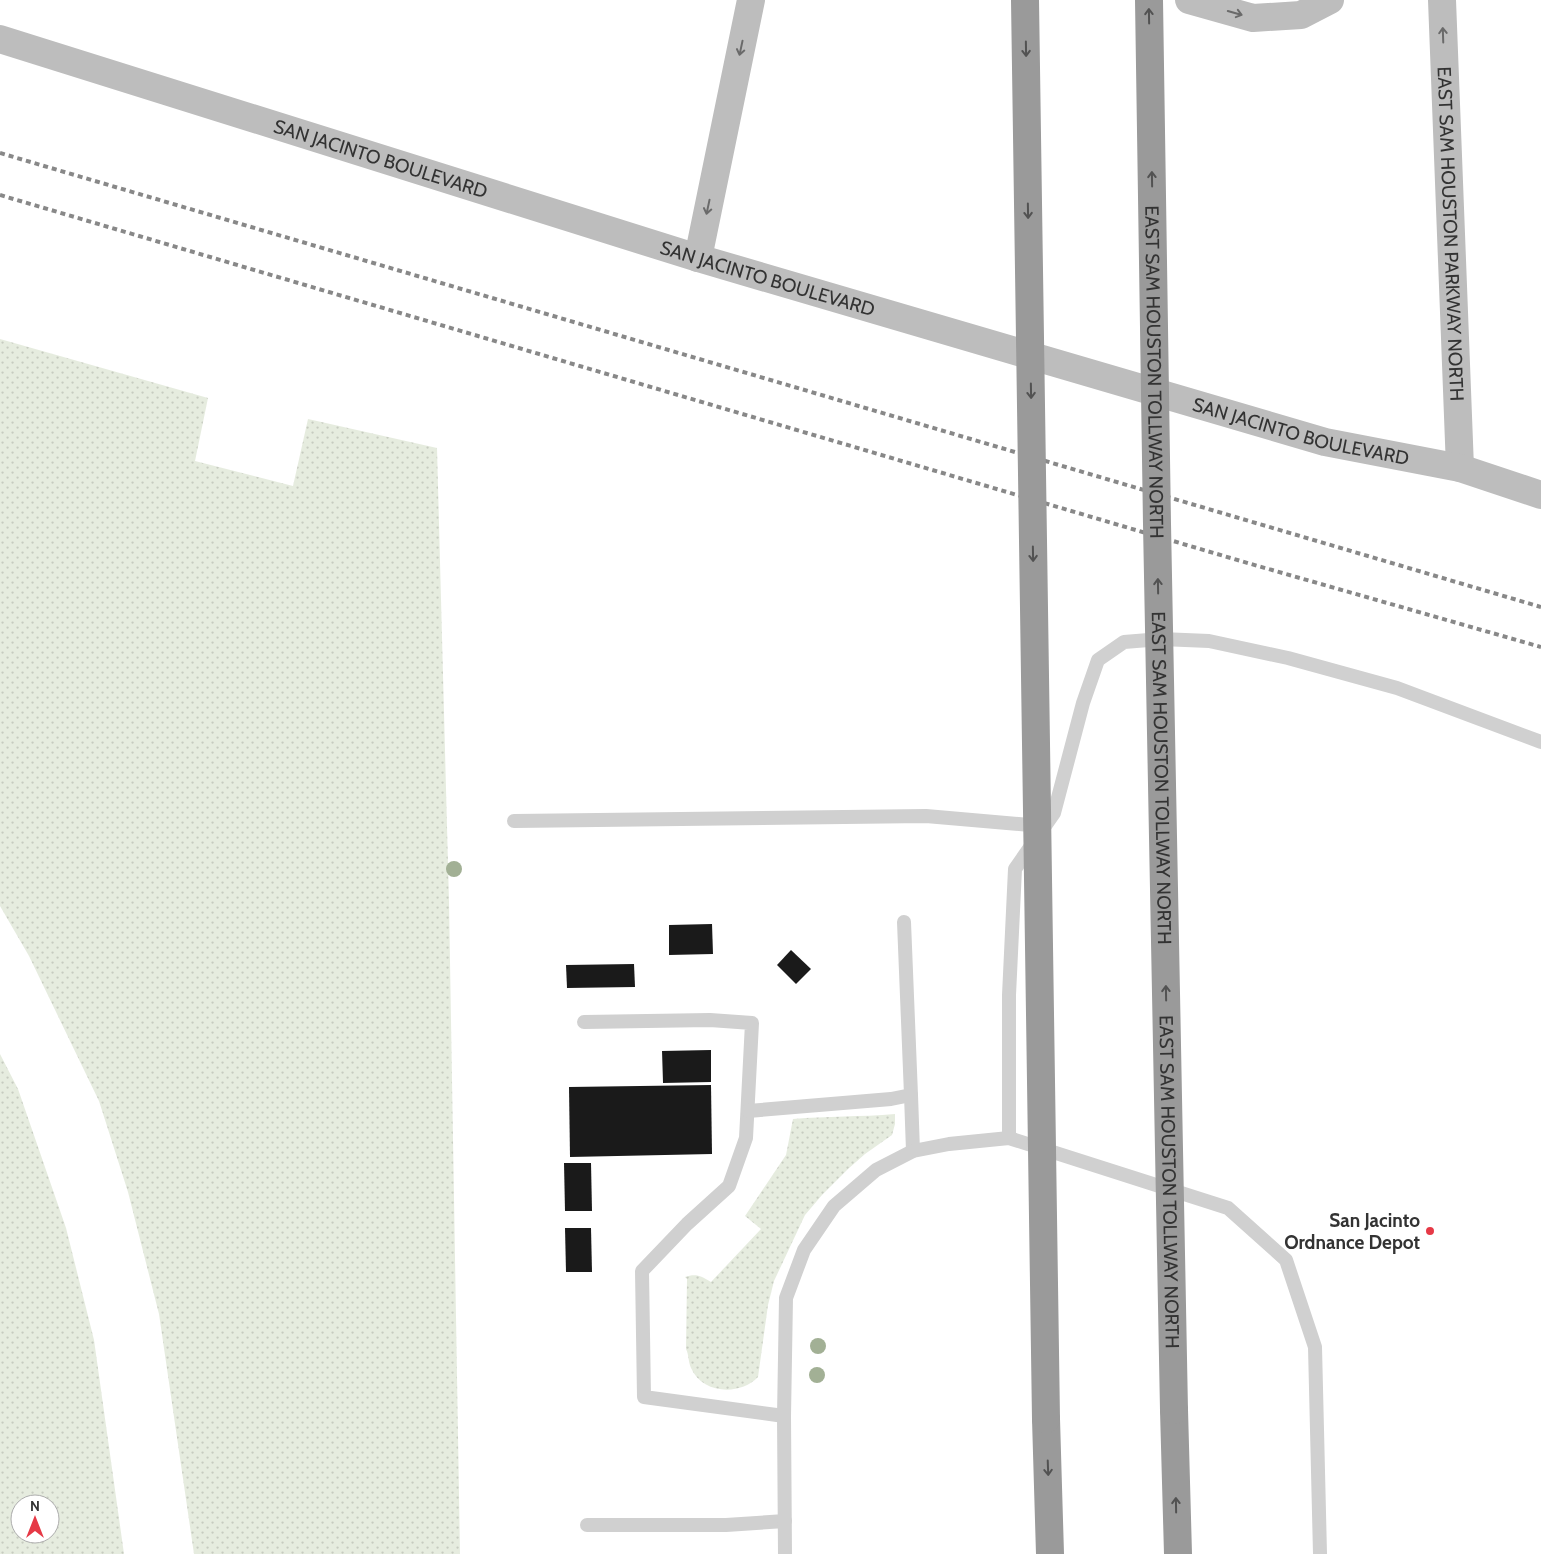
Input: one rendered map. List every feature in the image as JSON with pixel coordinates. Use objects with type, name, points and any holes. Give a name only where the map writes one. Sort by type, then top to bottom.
[{"type":"highway","points":[[1025,0],[1046,1419],[1050,1554]]},
{"type":"highway","name":"EAST SAM HOUSTON TOLLWAY NORTH","points":[[1149,0],[1157,524],[1178,1554]]},
{"type":"main road","points":[[698,258],[751,0]]},
{"type":"main road","points":[[1188,0],[1253,18],[1301,14],[1330,0]]},
{"type":"main road","name":"EAST SAM HOUSTON PARKWAY NORTH","points":[[1442,0],[1460,468]]},
{"type":"main road","name":"SAN JACINTO BOULEVARD","points":[[0,39],[698,258],[1325,442],[1460,468],[1541,495]]},
{"type":"lane","points":[[1010,1138],[1009,995],[1015,869],[1054,813],[1083,703],[1098,660],[1124,642],[1161,639],[1209,641],[1288,658],[1397,688],[1541,742]]},
{"type":"lane","points":[[514,821],[926,816],[1044,826]]},
{"type":"lane","points":[[904,922],[913,1151]]},
{"type":"lane","points":[[584,1022],[710,1020],[752,1023],[746,1138],[729,1186],[687,1224],[642,1271],[644,1397],[784,1416]]},
{"type":"lane","points":[[748,1111],[910,1095]]},
{"type":"lane","points":[[785,1554],[784,1416],[786,1298],[804,1250],[834,1206],[876,1170],[913,1151],[949,1144],[1010,1138],[1228,1208],[1286,1260],[1315,1347],[1320,1554]]},
{"type":"lane","points":[[587,1524],[726,1524],[785,1521]]},
{"type":"shaded area","points":[[0,339],[208,398],[195,461],[293,486],[308,419],[437,448],[449,902],[460,1554],[194,1554],[159,1314],[128,1192],[99,1101],[29,956],[0,906]]},
{"type":"shaded area","points":[[0,1054],[18,1089],[66,1228],[94,1340],[124,1554],[0,1554]]},
{"type":"shaded area","points":[[895,1114],[892,1135],[848,1169],[805,1215],[774,1281],[768,1305],[758,1377],[750,1383],[732,1389],[712,1387],[704,1383],[696,1377],[691,1368],[686,1349],[687,1279],[685,1277],[698,1276],[711,1282],[761,1229],[745,1216],[786,1155],[793,1119]]},
{"type":"building","points":[[712,924],[713,954],[669,955],[669,925]]},
{"type":"building","points":[[791,950],[811,969],[796,984],[777,965]]},
{"type":"building","points":[[634,964],[635,987],[567,988],[566,965]]},
{"type":"building","points":[[711,1050],[711,1082],[663,1083],[662,1051]]},
{"type":"building","points":[[711,1085],[712,1154],[570,1157],[569,1087]]},
{"type":"building","points":[[564,1163],[591,1163],[592,1211],[565,1211]]},
{"type":"building","points":[[565,1228],[591,1228],[592,1272],[566,1272]]},
{"type":"railway","points":[[0,153],[1541,607]]},
{"type":"railway","points":[[0,195],[1251,564],[1541,647]]},
{"type":"place","name":"San Jacinto Ordnance Depot","points":[[1430,1231]]}]
